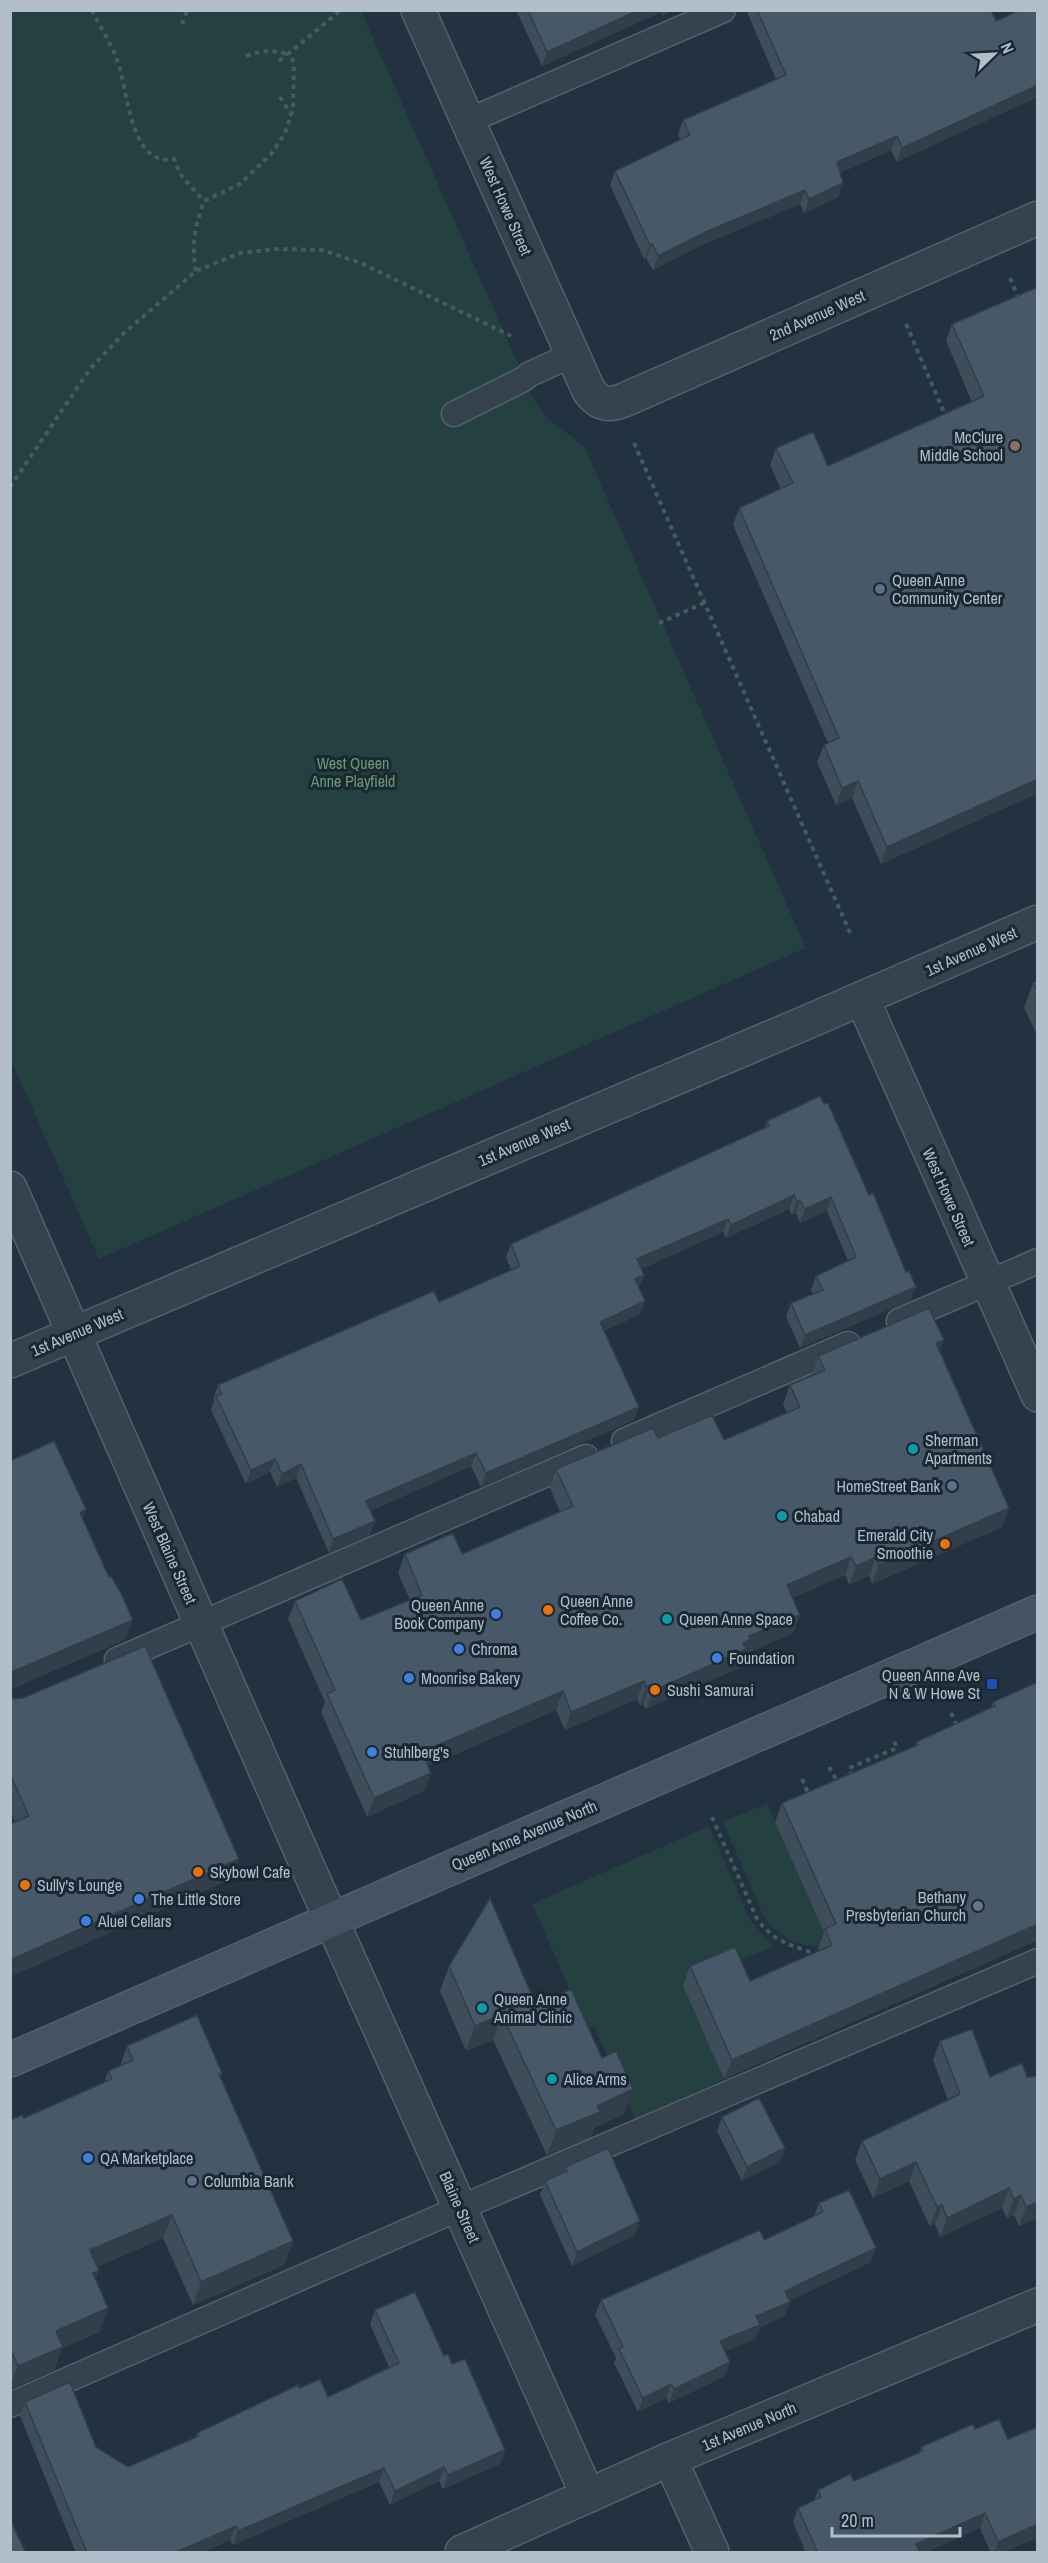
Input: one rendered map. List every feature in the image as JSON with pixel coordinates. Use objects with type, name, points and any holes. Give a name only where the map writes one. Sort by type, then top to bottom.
[{"type":"main road","name":"Queen Anne Avenue North","points":[[10,2060],[1038,1612]]},
{"type":"street","name":"West Howe Street","points":[[418,10],[572,355],[596,401]]},
{"type":"street","name":"2nd Avenue West","points":[[596,401],[606,404],[617,403],[1038,218]]},
{"type":"street","name":"1st Avenue West","points":[[10,1361],[1038,922]]},
{"type":"street","name":"West Howe Street","points":[[862,998],[1038,1395]]},
{"type":"street","name":"West Blaine Street","points":[[10,1188],[331,1919]]},
{"type":"street","name":"Blaine Street","points":[[331,1919],[588,2496]]},
{"type":"street","name":"1st Avenue North","points":[[462,2553],[670,2459],[1038,2305]]},
{"type":"street","points":[[670,2459],[712,2553]]},
{"type":"lane","points":[[468,122],[723,10]]},
{"type":"lane","points":[[454,414],[572,355]]},
{"type":"lane","points":[[94,1670],[1038,1262]]},
{"type":"lane","points":[[10,2405],[460,2208],[1038,1961]]},
{"type":"path","points":[[92,10],[117,60],[132,125],[140,140],[149,152],[165,161],[174,159],[180,174],[204,201]]},
{"type":"path","points":[[182,24],[186,10]]},
{"type":"path","points":[[279,61],[341,10]]},
{"type":"path","points":[[196,271],[192,253],[193,237],[204,201],[240,184],[272,153],[292,116],[294,62],[288,54],[261,50],[246,56]]},
{"type":"path","points":[[280,97],[292,116]]},
{"type":"path","points":[[10,487],[90,369],[123,333],[196,271],[240,253],[277,249],[322,250],[372,267],[511,336]]},
{"type":"path","points":[[1010,278],[1019,299],[1028,295]]},
{"type":"path","points":[[906,324],[948,420]]},
{"type":"path","points":[[634,443],[851,934]]},
{"type":"path","points":[[659,623],[704,603]]},
{"type":"path","points":[[951,1713],[960,1734]]},
{"type":"path","points":[[829,1767],[835,1782],[853,1778],[849,1768],[897,1748],[894,1739]]},
{"type":"path","points":[[802,1779],[813,1806]]},
{"type":"path","points":[[712,1817],[757,1919],[766,1932],[779,1941],[822,1956]]},
{"type":"green space","name":"West Queen Anne Playfield","points":[[10,11],[361,11],[535,402],[547,418],[584,446],[806,948],[99,1259],[11,1060]]},
{"type":"green space","points":[[767,1803],[829,1943],[811,1946],[793,1941],[784,1936],[764,1917],[723,1822]]},
{"type":"green space","points":[[709,1826],[750,1920],[773,1946],[683,1986],[725,2079],[635,2119],[594,2026],[587,2028],[532,1904]]},
{"type":"building","points":[[528,10],[639,10],[547,52]]},
{"type":"building","points":[[757,10],[991,10],[996,21],[1020,10],[1038,10],[1038,85],[902,148],[897,136],[837,162],[843,183],[809,199],[805,190],[708,231],[658,256],[652,244],[650,245],[615,171],[690,135],[683,120],[786,75]]},
{"type":"building","name":"Queen Anne Community Center","points":[[1038,287],[1038,779],[887,847],[858,781],[842,788],[824,745],[839,738],[739,508],[793,483],[776,448],[813,432],[828,466],[984,396],[952,324]]},
{"type":"building","points":[[1038,981],[1038,992],[1033,983]]},
{"type":"building","points":[[820,1096],[824,1104],[828,1103],[869,1195],[873,1193],[906,1272],[909,1271],[916,1287],[805,1335],[791,1303],[823,1290],[816,1276],[856,1257],[831,1197],[805,1209],[800,1200],[797,1202],[794,1195],[731,1225],[728,1219],[637,1259],[644,1275],[635,1279],[645,1301],[600,1322],[639,1407],[486,1473],[476,1453],[366,1501],[375,1521],[333,1539],[301,1464],[282,1474],[275,1459],[251,1470],[216,1396],[222,1394],[218,1385],[434,1291],[439,1302],[520,1266],[511,1244],[769,1126],[767,1121]]},
{"type":"building","points":[[929,1308],[944,1340],[936,1343],[1009,1508],[879,1565],[876,1557],[856,1566],[851,1557],[787,1585],[800,1615],[749,1636],[750,1639],[743,1643],[746,1649],[653,1691],[650,1685],[646,1687],[644,1681],[571,1712],[563,1691],[422,1752],[431,1773],[374,1798],[327,1694],[335,1690],[295,1601],[342,1579],[361,1620],[422,1595],[405,1554],[453,1533],[462,1554],[573,1506],[556,1469],[653,1428],[658,1438],[712,1415],[724,1440],[800,1407],[790,1385],[825,1370],[818,1356]]},
{"type":"building","points":[[54,1441],[86,1509],[80,1513],[109,1577],[111,1576],[120,1591],[133,1620],[10,1674],[10,1461]]},
{"type":"building","points":[[145,1646],[239,1859],[10,1960],[10,1824],[29,1816],[10,1774],[10,1696],[15,1699],[23,1698]]},
{"type":"building","name":"Bethany Presbyterian Church","points":[[1038,1682],[1038,1924],[732,2060],[690,1966],[735,1947],[750,1981],[832,1945],[825,1929],[836,1924],[782,1803],[918,1745],[916,1742],[995,1706],[993,1702]]},
{"type":"building","points":[[490,1898],[536,2005],[571,1989],[602,2058],[616,2051],[633,2089],[597,2106],[600,2112],[556,2130],[502,2015],[475,2026],[449,1966]]},
{"type":"building","points":[[197,2015],[222,2073],[219,2074],[293,2241],[201,2282],[172,2215],[90,2250],[99,2271],[93,2273],[108,2308],[56,2331],[63,2347],[18,2366],[10,2351],[10,2120],[22,2115],[24,2118],[112,2079],[108,2071],[133,2060],[127,2046]]},
{"type":"building","points":[[972,2029],[990,2077],[1022,2063],[1027,2077],[1038,2075],[1038,2202],[1026,2207],[1021,2195],[1014,2199],[1009,2188],[947,2218],[942,2205],[937,2207],[916,2162],[880,2179],[862,2141],[960,2094],[940,2041]]},
{"type":"building","points":[[759,2098],[785,2148],[747,2167],[722,2117]]},
{"type":"building","points":[[608,2148],[640,2221],[577,2252],[545,2181],[567,2171],[565,2167]]},
{"type":"building","points":[[849,2190],[876,2248],[785,2291],[790,2302],[756,2316],[760,2325],[720,2341],[730,2362],[674,2389],[671,2384],[643,2398],[619,2349],[623,2347],[601,2300],[760,2230],[764,2240],[823,2212],[819,2203]]},
{"type":"building","points":[[415,2292],[444,2356],[448,2354],[452,2364],[465,2359],[505,2450],[448,2475],[444,2467],[395,2491],[384,2468],[238,2531],[236,2526],[174,2553],[87,2553],[25,2402],[70,2382],[96,2447],[128,2467],[199,2436],[197,2433],[298,2385],[300,2388],[320,2379],[328,2397],[399,2363],[375,2310]]},
{"type":"building","points":[[999,2419],[1008,2439],[1038,2427],[1038,2524],[998,2542],[985,2513],[916,2544],[920,2553],[818,2553],[798,2508],[821,2497],[818,2490],[850,2474],[854,2481],[923,2451],[921,2447],[973,2424],[975,2429]]},
{"type":"building","points":[[10,2519],[26,2553],[10,2553]]},
{"type":"place","name":"McClure Middle School","points":[[1015,446]]},
{"type":"place","name":"Queen Anne Community Center","points":[[880,589]]},
{"type":"place","name":"Sherman Apartments","points":[[913,1449]]},
{"type":"place","name":"HomeStreet Bank","points":[[952,1486]]},
{"type":"place","name":"Chabad","points":[[782,1516]]},
{"type":"place","name":"Emerald City Smoothie","points":[[945,1544]]},
{"type":"place","name":"Queen Anne Coffee Co.","points":[[548,1610]]},
{"type":"place","name":"Queen Anne Book Company","points":[[496,1614]]},
{"type":"place","name":"Queen Anne Space","points":[[667,1619]]},
{"type":"place","name":"Chroma","points":[[459,1649]]},
{"type":"place","name":"Foundation","points":[[717,1658]]},
{"type":"place","name":"Moonrise Bakery","points":[[409,1678]]},
{"type":"place","name":"Queen Anne Ave N & W Howe St","points":[[992,1684]]},
{"type":"place","name":"Sushi Samurai","points":[[655,1690]]},
{"type":"place","name":"Stuhlberg's","points":[[372,1752]]},
{"type":"place","name":"Skybowl Cafe","points":[[198,1872]]},
{"type":"place","name":"Sully's Lounge","points":[[25,1885]]},
{"type":"place","name":"The Little Store","points":[[139,1899]]},
{"type":"place","name":"Bethany Presbyterian Church","points":[[978,1906]]},
{"type":"place","name":"Aluel Cellars","points":[[86,1921]]},
{"type":"place","name":"Queen Anne Animal Clinic","points":[[482,2008]]},
{"type":"place","name":"Alice Arms","points":[[552,2079]]},
{"type":"place","name":"QA Marketplace","points":[[88,2158]]},
{"type":"place","name":"Columbia Bank","points":[[192,2181]]}]
